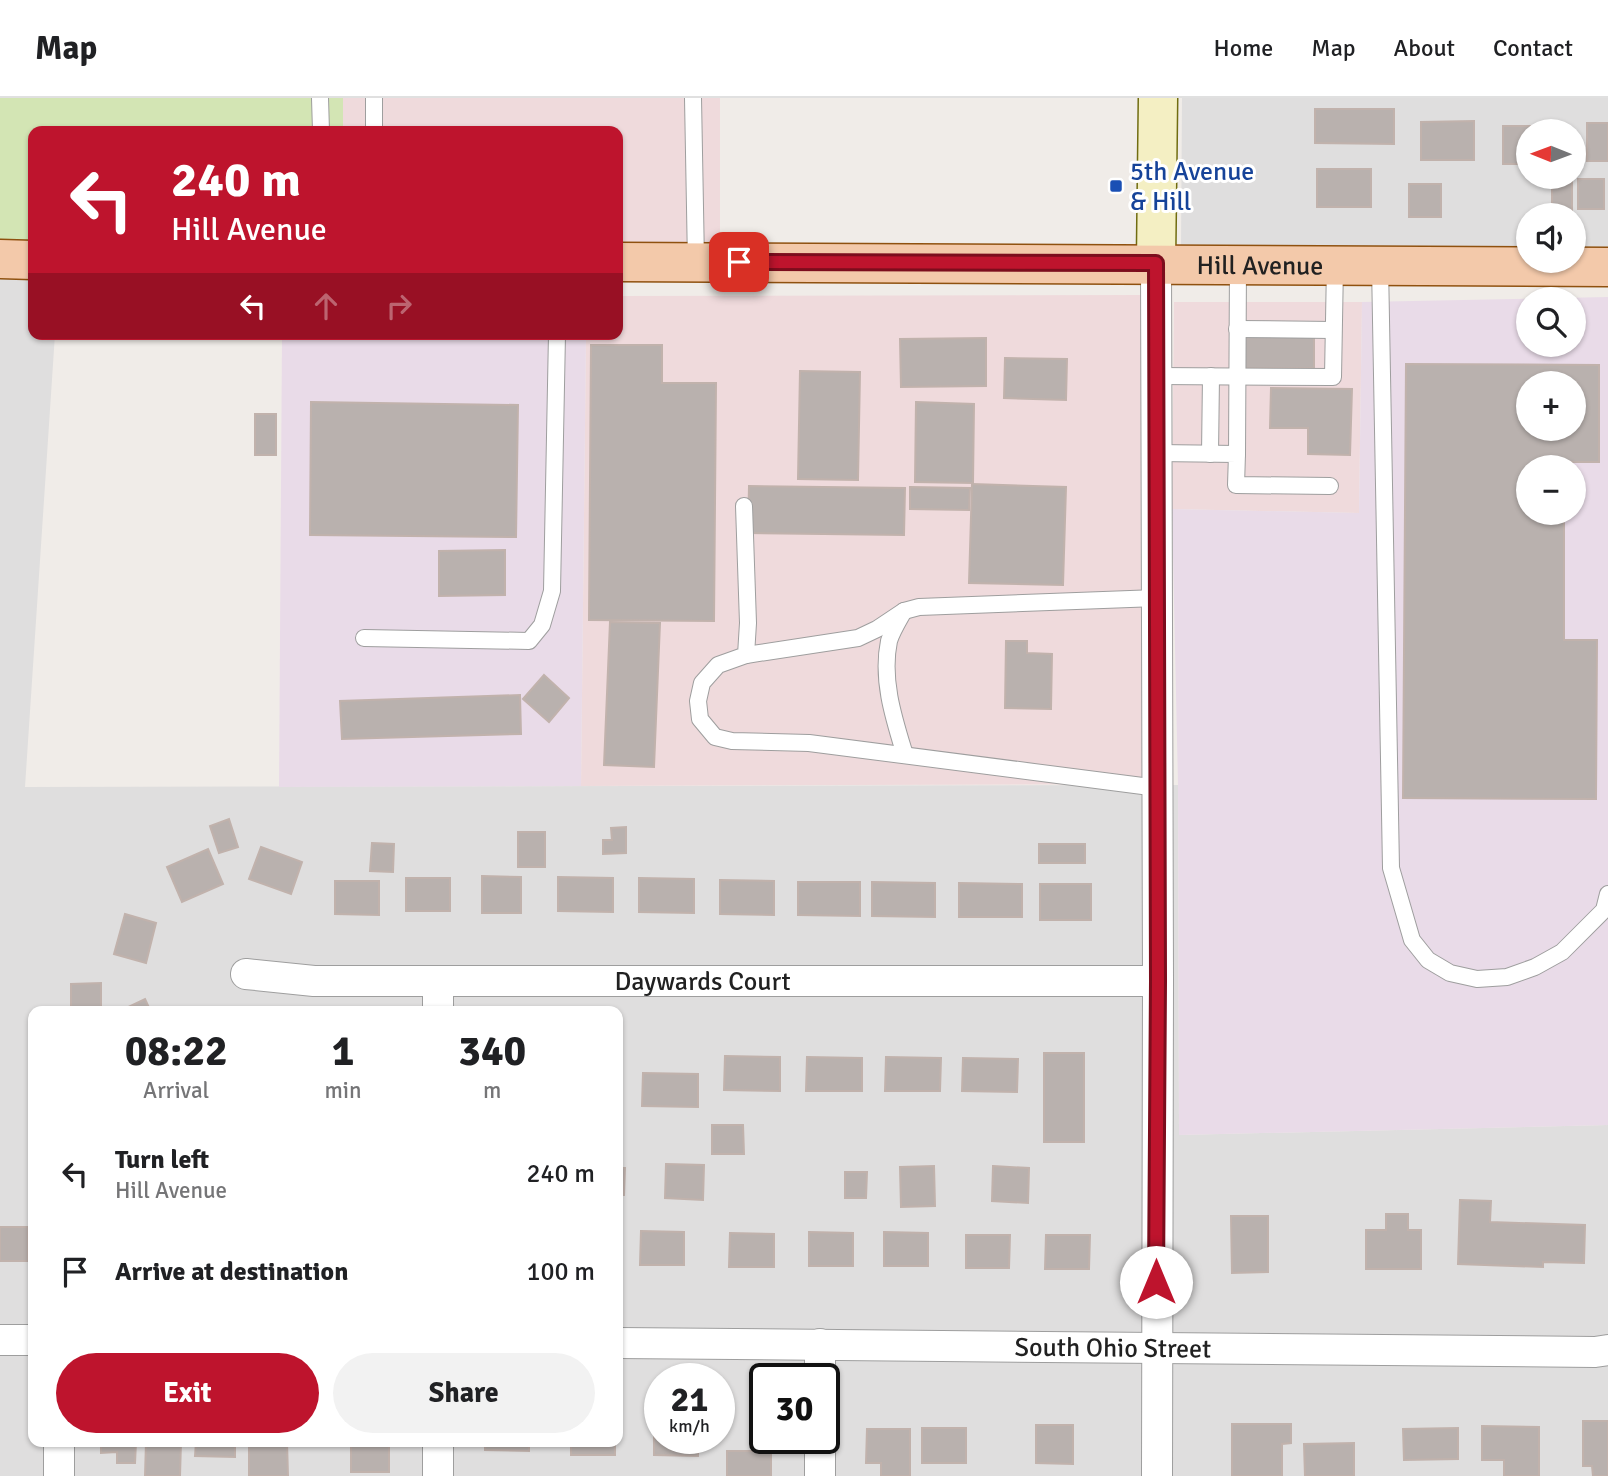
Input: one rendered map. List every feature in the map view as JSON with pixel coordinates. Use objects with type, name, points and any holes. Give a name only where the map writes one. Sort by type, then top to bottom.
[{"type":"main road","points":[[0,259],[28,260]]},
{"type":"main road","name":"Hill Avenue","points":[[623,262],[1608,267]]},
{"type":"street","points":[[1157,1476],[1158,98]]},
{"type":"street","name":"Daywards Court","points":[[246,974],[314,981],[438,982],[1158,981]]},
{"type":"street","points":[[438,982],[438,1006]]},
{"type":"street","points":[[0,1339],[28,1340]]},
{"type":"street","name":"South Ohio Street","points":[[623,1343],[1608,1350]]},
{"type":"street","points":[[820,1344],[820,1363]]},
{"type":"street","points":[[59,1447],[59,1476]]},
{"type":"street","points":[[438,1447],[438,1476]]},
{"type":"street","points":[[820,1454],[820,1476]]},
{"type":"lane","points":[[320,98],[321,126]]},
{"type":"lane","points":[[374,98],[374,126]]},
{"type":"lane","points":[[693,98],[696,262]]},
{"type":"lane","points":[[1238,264],[1236,485],[1330,486]]},
{"type":"lane","points":[[1157,376],[1333,377],[1335,265]]},
{"type":"lane","points":[[1380,265],[1391,868],[1412,940],[1429,961],[1450,974],[1477,979],[1507,977],[1535,967],[1562,952],[1604,910],[1608,894]]},
{"type":"lane","points":[[1237,329],[1333,330]]},
{"type":"lane","points":[[365,638],[529,641],[542,625],[552,591],[557,340]]},
{"type":"lane","points":[[1210,454],[1211,376]]},
{"type":"lane","points":[[1157,453],[1237,454]]},
{"type":"lane","points":[[744,506],[748,622],[746,655]]},
{"type":"lane","points":[[1157,598],[919,607],[904,611],[858,638],[746,655],[718,665],[702,683],[698,701],[700,719],[715,737],[732,741],[809,743],[1158,788]]},
{"type":"lane","points":[[904,611],[890,639],[887,673],[892,714],[905,755]]},
{"type":"shaded area","points":[[343,98],[720,98],[720,251],[623,249],[623,126],[343,126]]},
{"type":"shaded area","points":[[1182,98],[1608,98],[1608,249],[1586,249],[1586,203],[1516,203],[1516,249],[1181,248]]},
{"type":"shaded area","points":[[0,241],[28,241],[28,340],[55,340],[25,787],[1178,785],[1179,1135],[1608,1125],[1608,1476],[0,1476]]},
{"type":"shaded area","points":[[1144,295],[1146,784],[581,786],[586,340],[623,340],[623,296]]},
{"type":"shaded area","points":[[1586,297],[1608,297],[1608,1125],[1179,1135],[1178,785],[1172,509],[1359,513],[1362,302],[1516,299],[1516,357],[1586,357]]},
{"type":"shaded area","points":[[1174,302],[1362,302],[1359,513],[1172,509]]},
{"type":"shaded area","points":[[282,340],[586,340],[581,786],[279,787]]},
{"type":"green space","points":[[0,98],[343,98],[343,126],[28,126],[28,241],[0,241]]},
{"type":"building","points":[[1315,109],[1394,109],[1394,144],[1315,143]]},
{"type":"building","points":[[1474,121],[1474,160],[1421,160],[1421,122]]},
{"type":"building","points":[[1587,123],[1608,123],[1608,161],[1587,161]]},
{"type":"building","points":[[1503,126],[1516,126],[1516,164],[1503,164]]},
{"type":"building","points":[[1317,169],[1371,169],[1371,207],[1317,207]]},
{"type":"building","points":[[1586,179],[1604,179],[1604,209],[1586,209],[1586,203],[1578,203],[1578,189],[1586,189]]},
{"type":"building","points":[[1409,184],[1441,184],[1441,217],[1409,217]]},
{"type":"building","points":[[1552,189],[1572,189],[1572,203],[1552,203]]},
{"type":"building","points":[[1241,336],[1314,336],[1314,368],[1241,368]]},
{"type":"building","points":[[986,338],[986,386],[901,387],[900,339]]},
{"type":"building","points":[[591,345],[662,345],[662,383],[716,383],[714,621],[589,620]]},
{"type":"building","points":[[1005,358],[1067,359],[1066,400],[1004,398]]},
{"type":"building","points":[[1406,364],[1599,365],[1599,462],[1586,462],[1586,455],[1516,455],[1516,525],[1564,525],[1564,640],[1597,640],[1596,799],[1403,798]]},
{"type":"building","points":[[800,371],[860,372],[858,480],[798,479]]},
{"type":"building","points":[[1271,388],[1352,389],[1350,455],[1308,454],[1308,428],[1270,428]]},
{"type":"building","points":[[311,402],[518,405],[516,537],[310,535]]},
{"type":"building","points":[[916,402],[974,404],[973,483],[915,482]]},
{"type":"building","points":[[255,414],[276,414],[276,455],[255,455]]},
{"type":"building","points":[[972,484],[1066,487],[1063,585],[969,583]]},
{"type":"building","points":[[749,486],[905,488],[904,535],[748,533]]},
{"type":"building","points":[[910,487],[970,488],[969,510],[910,509]]},
{"type":"building","points":[[505,550],[505,595],[439,596],[439,551]]},
{"type":"building","points":[[610,622],[660,623],[654,767],[604,765]]},
{"type":"building","points":[[1006,641],[1027,641],[1027,653],[1052,654],[1051,709],[1005,708]]},
{"type":"building","points":[[544,675],[569,698],[549,722],[523,699]]},
{"type":"building","points":[[520,695],[521,734],[342,739],[340,701]]},
{"type":"building","points":[[229,819],[238,847],[219,853],[210,826]]},
{"type":"building","points":[[626,827],[626,853],[603,854],[603,840],[612,840],[611,828]]},
{"type":"building","points":[[518,832],[545,832],[545,867],[518,867]]},
{"type":"building","points":[[372,843],[394,844],[393,872],[370,871]]},
{"type":"building","points":[[1039,844],[1085,844],[1085,863],[1039,863]]},
{"type":"building","points":[[261,847],[302,862],[291,894],[249,879]]},
{"type":"building","points":[[208,849],[223,884],[182,902],[167,867]]},
{"type":"building","points":[[482,876],[521,877],[521,913],[482,913]]},
{"type":"building","points":[[558,877],[613,878],[613,912],[558,911]]},
{"type":"building","points":[[406,878],[450,878],[450,911],[406,911]]},
{"type":"building","points":[[639,878],[694,879],[694,913],[639,912]]},
{"type":"building","points":[[720,880],[774,881],[774,915],[720,914]]},
{"type":"building","points":[[335,881],[379,881],[379,915],[335,914]]},
{"type":"building","points":[[798,882],[860,882],[860,916],[798,915]]},
{"type":"building","points":[[872,882],[935,883],[935,917],[872,916]]},
{"type":"building","points":[[959,883],[1022,884],[1022,917],[959,917]]},
{"type":"building","points":[[1040,884],[1091,884],[1091,920],[1040,920]]},
{"type":"building","points":[[125,914],[156,923],[146,963],[114,954]]},
{"type":"building","points":[[101,983],[101,1006],[71,1006],[71,984]]},
{"type":"building","points":[[145,999],[148,1006],[130,1006]]},
{"type":"building","points":[[1044,1053],[1084,1053],[1084,1142],[1044,1142]]},
{"type":"building","points":[[725,1056],[780,1057],[780,1091],[724,1090]]},
{"type":"building","points":[[807,1057],[862,1058],[862,1091],[806,1091]]},
{"type":"building","points":[[886,1057],[941,1058],[940,1091],[885,1091]]},
{"type":"building","points":[[963,1058],[1018,1059],[1017,1092],[962,1091]]},
{"type":"building","points":[[643,1073],[698,1074],[698,1107],[642,1106]]},
{"type":"building","points":[[712,1125],[743,1125],[744,1154],[712,1154]]},
{"type":"building","points":[[666,1164],[704,1165],[703,1200],[665,1198]]},
{"type":"building","points":[[934,1166],[935,1206],[901,1207],[900,1167]]},
{"type":"building","points":[[993,1166],[1029,1168],[1028,1203],[992,1201]]},
{"type":"building","points":[[623,1168],[625,1168],[624,1195]]},
{"type":"building","points":[[845,1172],[867,1172],[866,1198],[845,1198]]},
{"type":"building","points":[[1460,1200],[1491,1201],[1490,1222],[1585,1225],[1584,1263],[1543,1262],[1543,1267],[1458,1264]]},
{"type":"building","points":[[1386,1214],[1408,1214],[1408,1230],[1421,1230],[1421,1269],[1366,1269],[1366,1230],[1386,1230]]},
{"type":"building","points":[[1231,1216],[1268,1216],[1268,1272],[1232,1273]]},
{"type":"building","points":[[0,1227],[28,1227],[28,1261],[0,1261]]},
{"type":"building","points":[[641,1231],[684,1232],[684,1265],[640,1265]]},
{"type":"building","points":[[809,1232],[853,1233],[853,1266],[809,1266]]},
{"type":"building","points":[[884,1232],[928,1233],[928,1266],[884,1266]]},
{"type":"building","points":[[730,1233],[774,1234],[774,1267],[729,1267]]},
{"type":"building","points":[[966,1235],[1010,1235],[1009,1268],[966,1268]]},
{"type":"building","points":[[1046,1235],[1090,1235],[1089,1269],[1045,1269]]},
{"type":"building","points":[[1583,1421],[1608,1421],[1608,1476],[1593,1476],[1592,1466],[1583,1466]]},
{"type":"building","points":[[1232,1424],[1291,1424],[1291,1443],[1282,1444],[1282,1476],[1232,1476]]},
{"type":"building","points":[[1036,1425],[1073,1425],[1073,1464],[1036,1463]]},
{"type":"building","points":[[1482,1426],[1539,1427],[1539,1476],[1504,1476],[1504,1460],[1482,1460]]},
{"type":"building","points":[[922,1428],[966,1428],[966,1463],[922,1463]]},
{"type":"building","points":[[1458,1428],[1458,1459],[1404,1460],[1403,1429]]},
{"type":"building","points":[[867,1429],[910,1429],[910,1476],[881,1476],[881,1463],[866,1463]]},
{"type":"building","points":[[1354,1443],[1354,1476],[1305,1476],[1304,1444]]},
{"type":"building","points":[[101,1447],[136,1447],[135,1463],[117,1463],[117,1452],[101,1453]]},
{"type":"building","points":[[146,1447],[181,1447],[180,1476],[145,1476]]},
{"type":"building","points":[[196,1447],[235,1447],[235,1457],[195,1456]]},
{"type":"building","points":[[249,1447],[287,1447],[288,1476],[249,1476]]},
{"type":"building","points":[[351,1447],[389,1447],[389,1472],[351,1472]]},
{"type":"building","points":[[485,1447],[529,1447],[529,1451],[485,1450]]},
{"type":"building","points":[[571,1447],[615,1447],[615,1455],[571,1455]]},
{"type":"building","points":[[749,1451],[749,1454],[771,1454],[771,1476],[727,1476],[727,1454]]},
{"type":"building","points":[[698,1454],[698,1456],[654,1455]]},
{"type":"place","name":"5th Avenue & Hill","points":[[1116,186]]},
{"type":"route","points":[[739,262],[1156,263],[1156,1282]]}]
